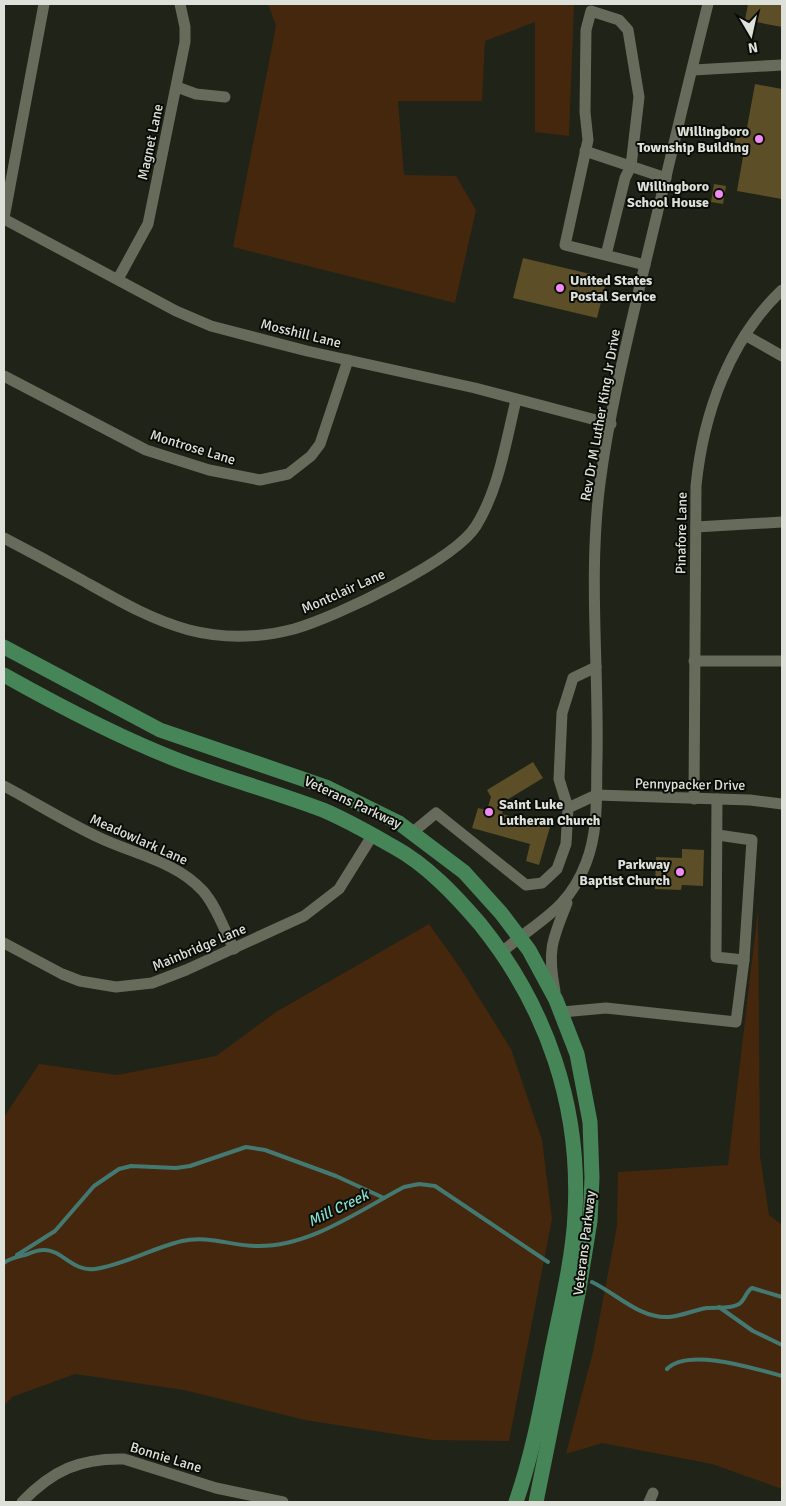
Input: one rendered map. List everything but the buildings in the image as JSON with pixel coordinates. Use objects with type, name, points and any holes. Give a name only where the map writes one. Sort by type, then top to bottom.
[{"type":"main road","name":"Veterans Parkway","points":[[4,647],[160,730],[326,787],[382,814],[413,832],[471,879],[520,936],[559,1006],[580,1063],[590,1122],[592,1178],[590,1221],[580,1289],[536,1502]]},
{"type":"main road","name":"Veterans Parkway","points":[[4,675],[122,737],[318,808],[396,848],[448,888],[502,952],[525,989],[548,1038],[566,1096],[571,1124],[574,1175],[574,1230],[539,1420],[516,1502]]},
{"type":"street","points":[[4,218],[44,4]]},
{"type":"street","name":"Magnet Lane","points":[[118,279],[148,224],[177,87],[186,27],[180,4]]},
{"type":"street","name":"Rev Dr M Luther King Jr Drive","points":[[502,952],[520,936],[548,918],[570,894],[586,863],[592,844],[596,796],[594,553],[600,483],[645,265],[693,70],[707,4]]},
{"type":"street","points":[[606,255],[625,178],[631,166],[639,97],[628,30],[619,20],[592,7],[586,30],[585,112],[588,140],[565,245],[645,265]]},
{"type":"street","points":[[693,70],[782,65]]},
{"type":"street","points":[[177,87],[196,94],[225,97]]},
{"type":"street","points":[[585,151],[666,178]]},
{"type":"street","name":"Mosshill Lane","points":[[4,218],[176,311],[211,326],[348,360],[475,388],[611,424]]},
{"type":"street","name":"Pinafore Lane","points":[[694,799],[694,661],[698,465],[706,425],[722,381],[745,335],[759,315],[782,290]]},
{"type":"street","points":[[745,335],[782,356]]},
{"type":"street","name":"Montrose Lane","points":[[4,376],[146,450],[209,470],[260,480],[288,474],[311,456],[320,444],[348,360]]},
{"type":"street","name":"Montclair Lane","points":[[4,538],[121,603],[172,625],[224,637],[257,635],[294,629],[329,616],[398,582],[442,558],[466,538],[476,526],[494,487],[516,400]]},
{"type":"street","points":[[696,527],[782,522]]},
{"type":"street","points":[[694,661],[782,661]]},
{"type":"street","points":[[413,832],[436,812],[526,885],[542,883],[557,869],[566,844],[568,808],[559,779],[562,713],[573,678],[596,668]]},
{"type":"street","name":"Meadowlark Lane","points":[[4,786],[62,820],[99,838],[173,868],[189,879],[203,892],[213,907],[234,948]]},
{"type":"street","points":[[568,808],[596,796]]},
{"type":"street","name":"Pennypacker Drive","points":[[596,796],[717,799],[782,804]]},
{"type":"street","points":[[717,799],[716,957],[744,960]]},
{"type":"street","points":[[570,894],[550,948],[550,966],[559,1006],[606,1008],[736,1022],[744,960],[752,840],[718,835]]},
{"type":"street","name":"Mainbridge Lane","points":[[4,944],[62,974],[98,985],[116,987],[152,983],[169,978],[304,916],[324,902],[339,888],[372,836]]},
{"type":"street","name":"Bonnie Lane","points":[[22,1502],[42,1482],[67,1467],[81,1462],[110,1459],[124,1459],[225,1490],[283,1502]]},
{"type":"shaded area","points":[[268,4],[574,4],[569,136],[535,132],[535,22],[485,41],[482,101],[398,101],[404,175],[456,176],[476,210],[455,303],[233,247],[276,26]]},
{"type":"shaded area","points":[[758,910],[760,1156],[769,1215],[782,1225],[782,1489],[712,1464],[602,1443],[566,1454],[593,1352],[617,1226],[618,1172],[728,1165]]},
{"type":"shaded area","points":[[429,924],[461,969],[511,1049],[542,1140],[552,1219],[509,1441],[433,1440],[305,1420],[184,1390],[75,1374],[12,1397],[4,1406],[4,1117],[39,1064],[117,1075],[216,1056],[276,1012]]},
{"type":"waterway","points":[[17,1255],[55,1231],[94,1186],[119,1169],[131,1166],[176,1168],[190,1166],[246,1147],[265,1150],[336,1176],[384,1198]]},
{"type":"waterway","name":"Mill Creek","points":[[4,1263],[14,1258],[43,1250],[56,1253],[80,1267],[95,1269],[192,1239],[248,1246],[277,1245],[315,1234],[334,1226],[404,1187],[419,1184],[435,1186],[548,1262]]},
{"type":"waterway","name":"Mill Creek","points":[[592,1282],[638,1310],[658,1317],[669,1317],[707,1308],[734,1306],[740,1304],[752,1288],[782,1297]]},
{"type":"waterway","points":[[719,1307],[753,1331],[782,1345]]},
{"type":"waterway","points":[[667,1369],[677,1363],[690,1360],[706,1360],[740,1365],[782,1376]]},
{"type":"place","name":"Willingboro Township Building","points":[[759,139]]},
{"type":"place","name":"Willingboro School House","points":[[719,194]]},
{"type":"place","name":"United States Postal Service","points":[[560,288]]},
{"type":"place","name":"Saint Luke Lutheran Church","points":[[489,812]]},
{"type":"place","name":"Parkway Baptist Church","points":[[680,872]]}]
